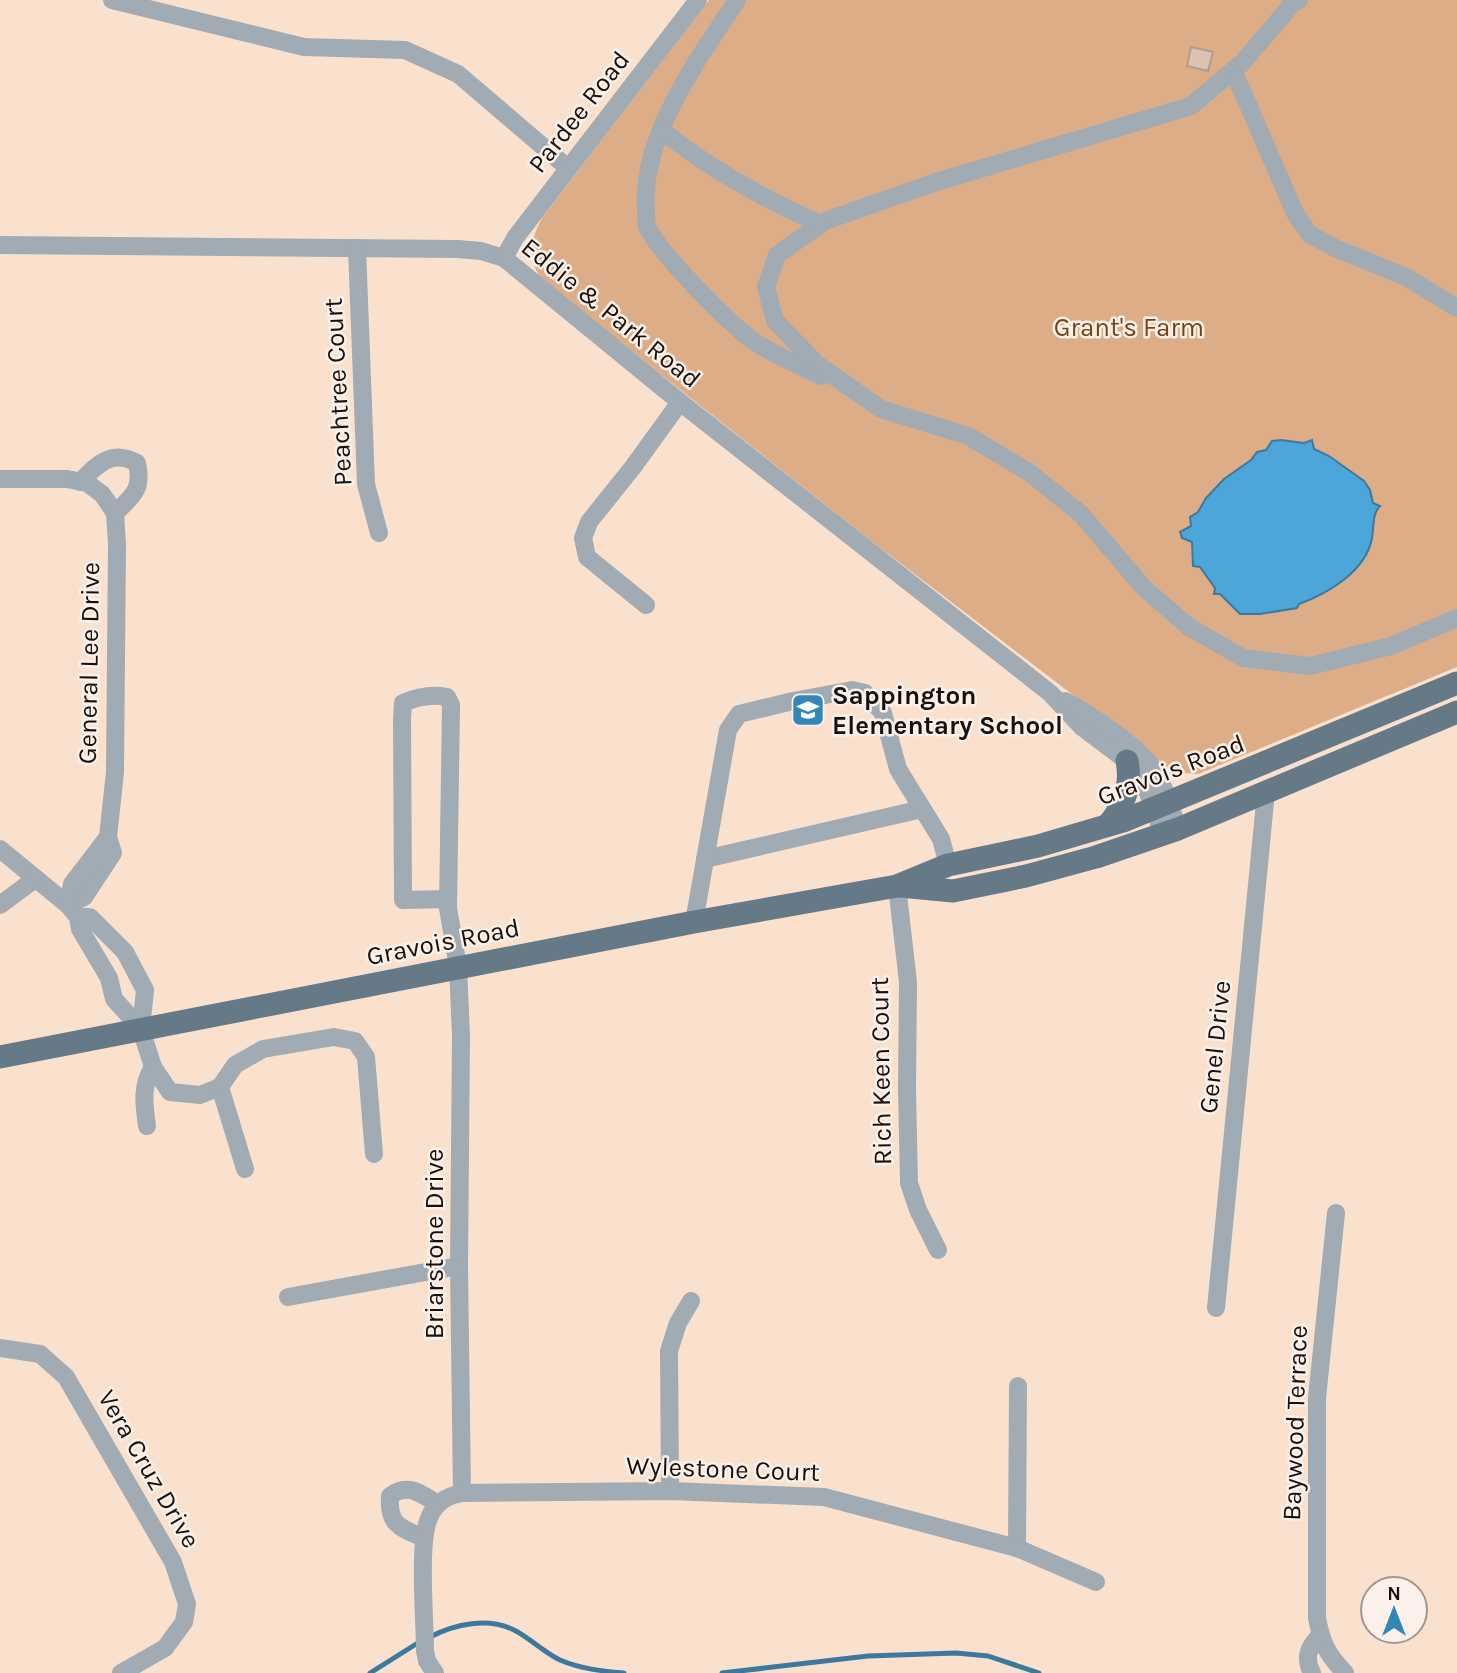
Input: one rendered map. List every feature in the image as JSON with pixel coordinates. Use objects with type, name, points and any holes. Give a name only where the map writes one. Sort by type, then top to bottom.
[{"type":"main road","name":"Gravois Road","points":[[0,1057],[694,922],[897,886],[948,864],[1038,846],[1161,806],[1457,683]]},
{"type":"main road","name":"Gravois Road","points":[[897,886],[953,891],[1065,866],[1171,832],[1457,712]]},
{"type":"main road","points":[[1108,825],[1118,812],[1129,787],[1126,761]]},
{"type":"street","points":[[112,0],[304,47],[405,50],[458,74],[568,168]]},
{"type":"street","name":"Pardee Road","points":[[504,258],[515,238],[698,0]]},
{"type":"street","points":[[737,0],[682,88],[656,140],[645,198],[647,225],[661,248],[701,292],[752,340],[881,409],[968,436],[1030,473],[1081,514],[1144,589],[1189,627],[1243,658],[1310,666],[1391,646],[1457,618]]},
{"type":"street","points":[[881,409],[818,365],[775,321],[766,287],[777,255],[820,224],[936,182],[1191,106],[1242,63],[1298,0]]},
{"type":"street","points":[[1233,70],[1295,213],[1309,234],[1335,248],[1406,277],[1457,308]]},
{"type":"street","points":[[662,130],[694,155],[734,180],[820,224]]},
{"type":"street","name":"Eddie & Park Road","points":[[0,245],[481,251],[504,258],[680,402],[1050,692],[1088,714],[1149,764],[1161,783],[1161,806]]},
{"type":"street","name":"Peachtree Court","points":[[357,248],[366,484],[379,533]]},
{"type":"street","points":[[646,605],[587,556],[583,538],[589,522],[680,402]]},
{"type":"street","points":[[0,479],[67,479],[80,482],[87,483],[102,494],[115,513],[138,487],[139,474],[136,463],[127,457],[114,457],[102,462],[80,482]]},
{"type":"street","name":"General Lee Drive","points":[[73,911],[113,853],[108,837],[115,772],[115,513]]},
{"type":"street","points":[[694,922],[728,730],[739,714],[793,701],[852,690],[865,693],[883,713],[898,769],[941,839],[948,864]]},
{"type":"street","name":"Eddie & Park Road","points":[[1050,692],[1082,727],[1142,777],[1161,806],[1171,832]]},
{"type":"street","name":"Briarstone Drive","points":[[448,899],[403,900],[404,703],[413,698],[438,695],[447,697],[451,705],[448,899],[458,967],[461,1036],[459,1266],[462,1493]]},
{"type":"street","name":"Genel Drive","points":[[1216,1308],[1266,792]]},
{"type":"street","points":[[705,859],[922,809]]},
{"type":"street","points":[[0,849],[73,911],[90,917],[125,952],[145,990],[141,1029],[153,1067],[170,1092],[200,1096],[220,1087],[235,1065],[263,1049],[334,1037],[355,1041],[366,1057],[374,1154]]},
{"type":"street","points":[[0,905],[35,879]]},
{"type":"street","name":"Rich Keen Court","points":[[897,886],[908,982],[906,1089],[909,1183],[918,1210],[938,1250]]},
{"type":"street","points":[[73,911],[80,929],[109,978],[114,999],[141,1029]]},
{"type":"street","points":[[147,1126],[143,1100],[145,1081],[153,1067]]},
{"type":"street","points":[[220,1087],[245,1170]]},
{"type":"street","name":"Baywood Terrace","points":[[1336,1213],[1317,1398],[1317,1618],[1322,1643],[1345,1673]]},
{"type":"street","points":[[288,1297],[459,1266]]},
{"type":"street","points":[[670,1491],[669,1351],[678,1323],[691,1301]]},
{"type":"street","name":"Vera Cruz Drive","points":[[0,1348],[40,1353],[66,1377],[173,1562],[187,1604],[184,1622],[166,1648],[121,1673]]},
{"type":"street","points":[[1017,1548],[1018,1386]]},
{"type":"street","points":[[424,1538],[393,1522],[389,1509],[390,1496],[398,1490],[412,1489],[438,1504]]},
{"type":"street","name":"Wylestone Court","points":[[462,1493],[670,1491],[824,1497],[1017,1548],[1096,1582]]},
{"type":"street","points":[[430,1671],[425,1651],[424,1538],[429,1518],[438,1504],[447,1496],[462,1493]]},
{"type":"street","name":"Baywood Terrace","points":[[1312,1673],[1307,1656],[1311,1644],[1320,1636]]},
{"type":"green space","name":"Grant's Farm","points":[[709,0],[1457,0],[1457,667],[1198,774],[1174,772],[870,540],[544,282],[532,258],[535,235],[542,218]]},
{"type":"water","points":[[1312,440],[1314,449],[1329,456],[1364,481],[1370,490],[1373,503],[1380,506],[1374,517],[1372,538],[1362,561],[1334,587],[1299,604],[1297,608],[1240,614],[1220,594],[1214,594],[1215,588],[1200,567],[1193,566],[1192,542],[1182,538],[1180,532],[1191,526],[1190,517],[1198,512],[1206,498],[1224,479],[1251,460],[1257,452],[1266,450],[1272,441],[1304,443]]},
{"type":"building","points":[[1191,47],[1213,52],[1208,71],[1187,66]]},
{"type":"waterway","points":[[430,1637],[472,1624],[504,1626],[568,1663],[624,1673]]},
{"type":"waterway","points":[[370,1673],[421,1641]]},
{"type":"waterway","points":[[722,1673],[868,1656],[956,1653],[988,1656],[1039,1673]]},
{"type":"place","name":"Sappington Elementary School","points":[[808,710]]}]
